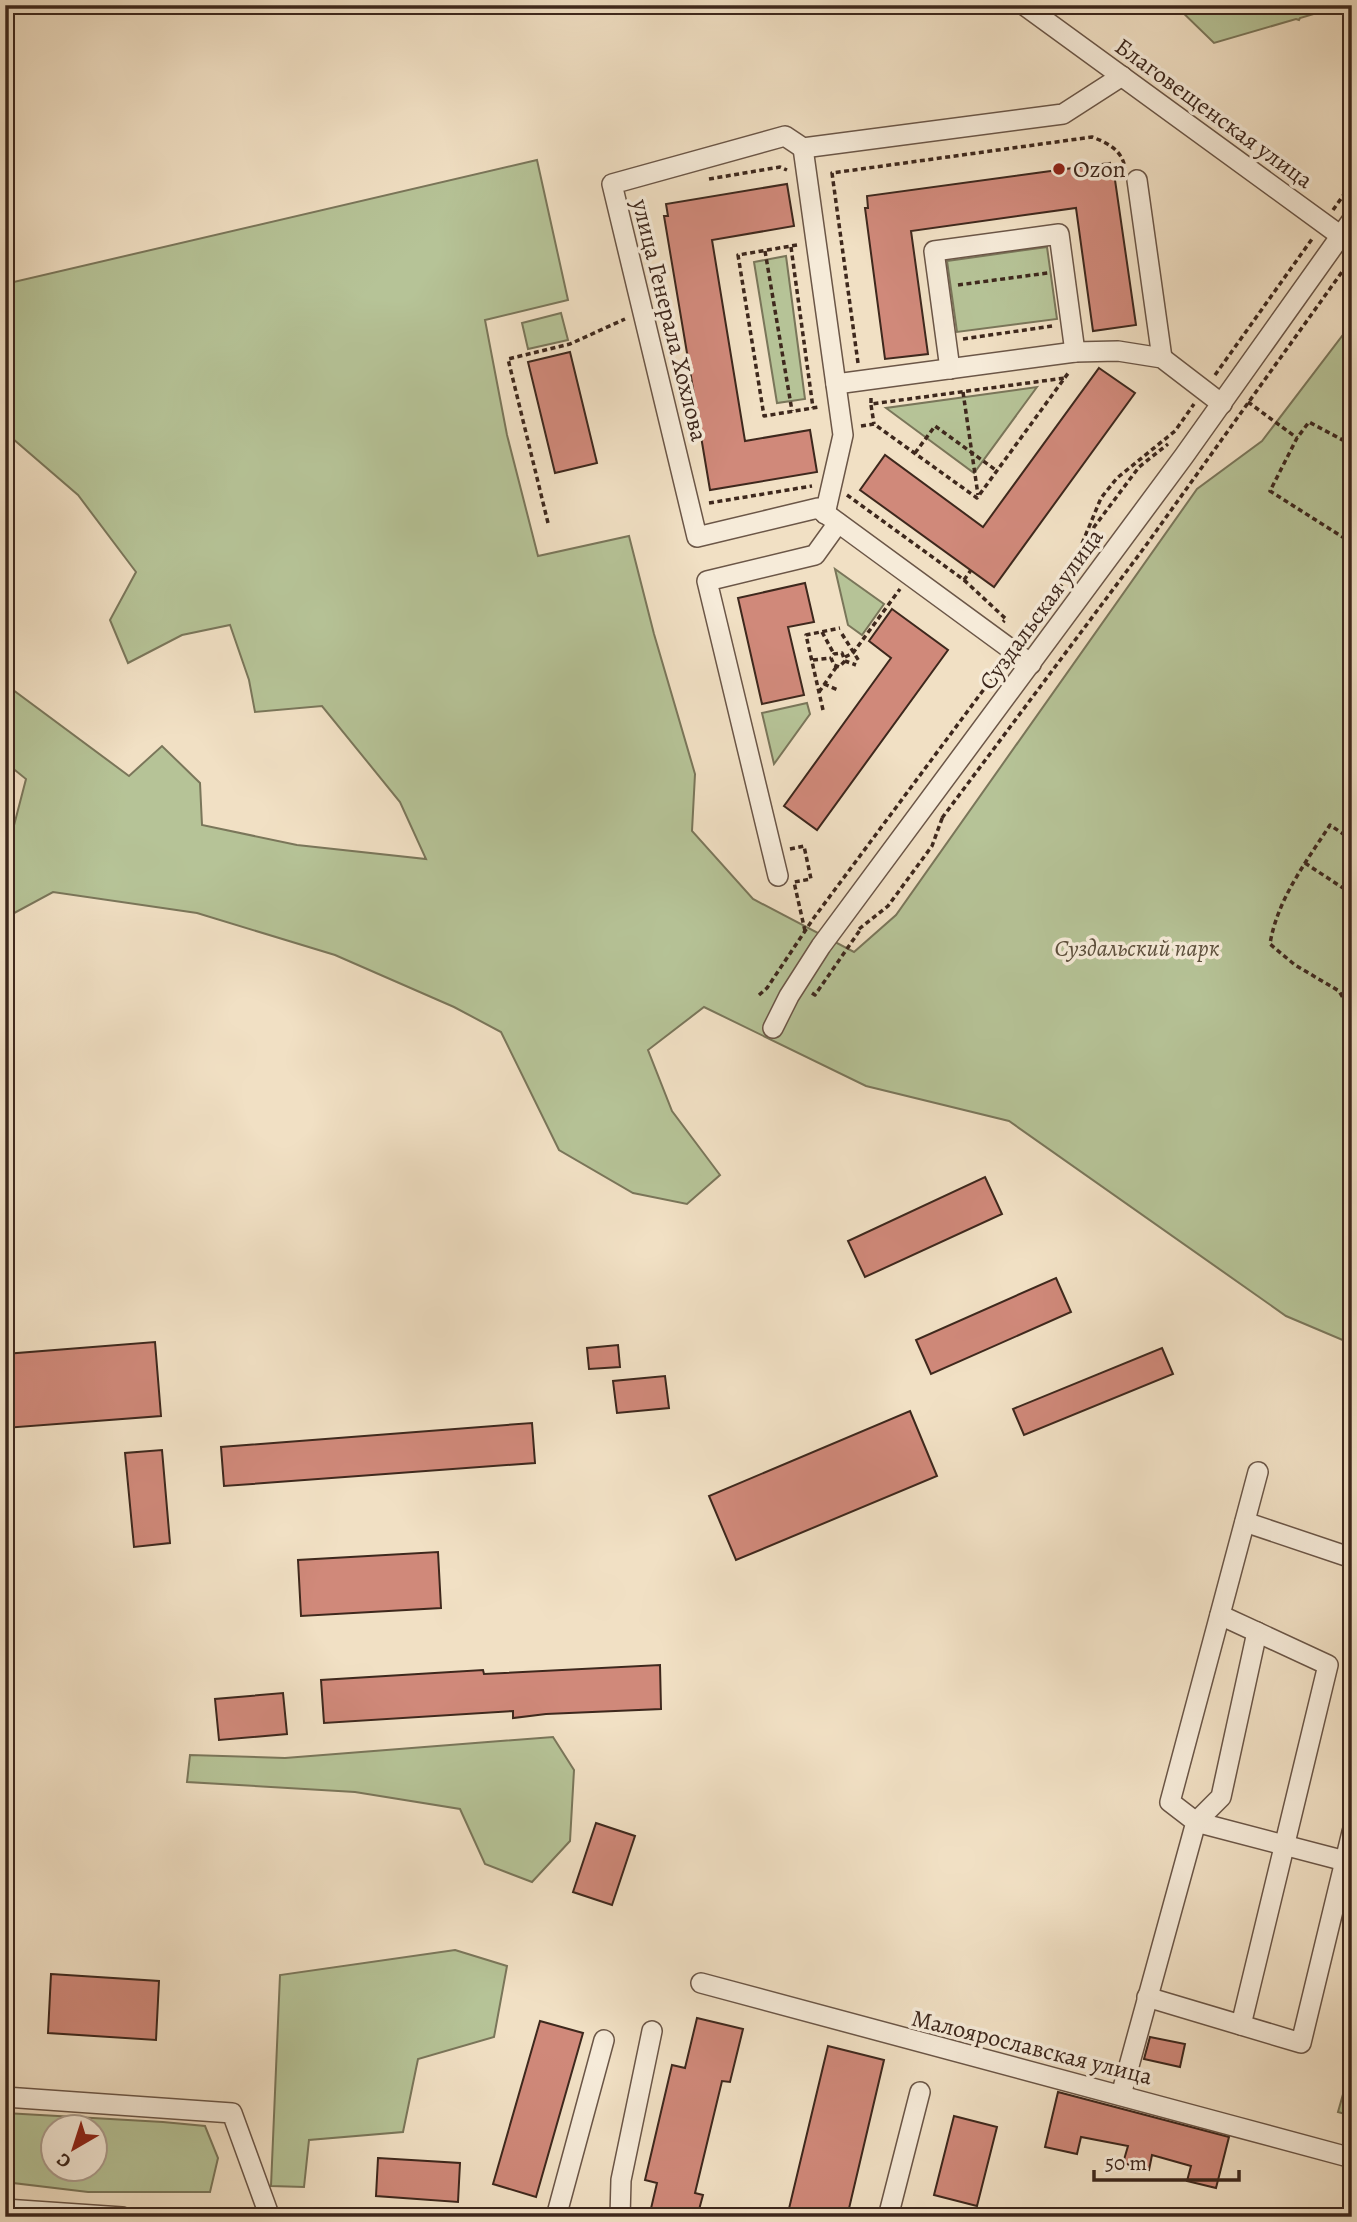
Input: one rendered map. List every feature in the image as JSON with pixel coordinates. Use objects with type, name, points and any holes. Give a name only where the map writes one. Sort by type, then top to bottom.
[{"type":"street","name":"Благовещенская улица","points":[[1024,5],[1323,223],[1346,228]]},
{"type":"street","name":"улица Генерала Хохлова","points":[[832,518],[818,509],[697,537],[612,184],[786,136],[803,148],[1063,114],[1122,76]]},
{"type":"street","points":[[778,876],[707,581],[815,555],[832,518],[832,483],[843,435],[803,148]]},
{"type":"street","points":[[1137,180],[1161,358]]},
{"type":"street","name":"Суздальская улица","points":[[773,1028],[789,996],[821,946],[1227,397],[1346,228]]},
{"type":"street","points":[[955,368],[946,341],[934,251],[1059,234],[1075,358]]},
{"type":"street","points":[[837,394],[864,380],[1118,351],[1161,358],[1204,390],[1227,397]]},
{"type":"street","points":[[832,518],[1031,664]]},
{"type":"street","points":[[1258,1472],[1170,1802],[1195,1822],[1345,1861]]},
{"type":"street","points":[[1245,1522],[1352,1558]]},
{"type":"street","points":[[1220,1615],[1328,1665],[1241,2025]]},
{"type":"street","points":[[1121,2095],[1195,1822],[1221,1797],[1257,1632]]},
{"type":"street","points":[[1147,1997],[1301,2043],[1352,1832]]},
{"type":"street","name":"Малоярославская улица","points":[[701,1983],[897,2038],[1352,2158]]},
{"type":"street","points":[[620,2217],[621,2180],[652,2031]]},
{"type":"street","points":[[556,2217],[604,2040]]},
{"type":"street","points":[[888,2217],[919,2092]]},
{"type":"street","points":[[5,2097],[232,2113],[268,2212]]},
{"type":"street","points":[[5,2209],[122,2217]]},
{"type":"path","points":[[978,497],[874,424],[864,380],[832,173],[1092,137],[1106,142],[1118,151],[1124,159],[1127,181],[1137,180]]},
{"type":"path","points":[[699,180],[780,167]]},
{"type":"path","points":[[759,995],[767,988],[805,931],[1069,575],[1101,498],[1117,478],[1175,431],[1352,183]]},
{"type":"path","points":[[817,242],[737,255],[764,416],[813,408],[837,394]]},
{"type":"path","points":[[790,246],[813,408]]},
{"type":"path","points":[[765,250],[792,411]]},
{"type":"path","points":[[939,288],[1065,271]]},
{"type":"path","points":[[548,523],[508,359],[570,344],[642,311]]},
{"type":"path","points":[[946,341],[1072,324]]},
{"type":"path","points":[[978,497],[1065,378],[1075,358]]},
{"type":"path","points":[[955,368],[963,391],[978,497]]},
{"type":"path","points":[[871,404],[1065,378]]},
{"type":"path","points":[[1227,397],[1297,438]]},
{"type":"path","points":[[1352,445],[1309,422],[1297,438],[1270,491],[1352,543]]},
{"type":"path","points":[[915,454],[936,426],[997,471]]},
{"type":"path","points":[[690,506],[832,483],[964,580],[1006,619],[1001,625]]},
{"type":"path","points":[[964,580],[971,570]]},
{"type":"path","points":[[819,692],[837,666],[843,665],[845,659],[853,653],[910,576]]},
{"type":"path","points":[[823,710],[806,635],[841,628]]},
{"type":"path","points":[[822,632],[832,662],[837,666]]},
{"type":"path","points":[[812,660],[842,653],[845,659],[857,663],[842,634]]},
{"type":"path","points":[[824,684],[838,690]]},
{"type":"path","points":[[1352,840],[1330,825],[1305,863],[1274,920],[1269,944],[1295,965],[1339,991],[1352,1013]]},
{"type":"path","points":[[784,850],[804,846],[811,879],[794,883],[807,939]]},
{"type":"path","points":[[1305,863],[1352,894]]},
{"type":"path","points":[[810,992],[815,995],[862,927]]},
{"type":"green space","points":[[1175,5],[1334,5],[1334,8],[1214,43]]},
{"type":"green space","name":"Суздальский парк","points":[[537,160],[568,300],[485,320],[507,435],[538,556],[629,536],[695,774],[692,831],[753,899],[854,952],[896,915],[1197,489],[1262,441],[1352,323],[1352,1344],[1286,1316],[1009,1121],[866,1086],[704,1007],[648,1050],[672,1111],[720,1175],[687,1204],[633,1193],[559,1150],[501,1032],[454,1007],[335,955],[197,913],[53,892],[5,918],[5,831],[12,833],[26,779],[5,762],[5,684],[129,776],[162,746],[200,783],[202,825],[297,845],[426,859],[400,802],[322,706],[255,712],[249,680],[230,625],[182,635],[128,663],[110,620],[136,572],[78,495],[5,432],[5,284]]},
{"type":"green space","points":[[1047,247],[1057,319],[957,332],[947,261]]},
{"type":"green space","points":[[786,256],[805,399],[777,403],[754,262]]},
{"type":"green space","points":[[561,313],[568,340],[528,349],[522,323]]},
{"type":"green space","points":[[1037,387],[974,473],[886,408]]},
{"type":"green space","points":[[835,569],[884,604],[862,635],[848,625]]},
{"type":"green space","points":[[807,703],[810,714],[774,764],[762,713]]},
{"type":"green space","points":[[553,1737],[574,1770],[570,1841],[532,1882],[485,1864],[460,1809],[355,1792],[187,1782],[190,1755],[285,1758]]},
{"type":"green space","points":[[455,1950],[507,1966],[494,2037],[418,2059],[403,2132],[309,2140],[304,2187],[271,2186],[280,1975]]},
{"type":"green space","points":[[1352,2062],[1352,2116],[1338,2112]]},
{"type":"green space","points":[[5,2113],[38,2115],[38,2184],[108,2184],[108,2119],[205,2126],[218,2158],[210,2192],[88,2192],[5,2182]]},
{"type":"building","points":[[1110,163],[1111,174],[1114,173],[1136,325],[1093,331],[1076,208],[911,231],[928,354],[885,359],[865,208],[868,208],[867,196]]},
{"type":"building","points":[[787,184],[794,226],[712,240],[745,441],[810,430],[817,472],[710,490],[664,216],[668,216],[666,204]]},
{"type":"building","points":[[570,352],[597,463],[555,473],[528,362]]},
{"type":"building","points":[[1099,368],[1135,393],[994,587],[860,490],[885,455],[983,527]]},
{"type":"building","points":[[805,583],[814,622],[788,627],[804,695],[762,704],[738,598]]},
{"type":"building","points":[[892,609],[948,650],[817,830],[784,806],[891,658],[869,641]]},
{"type":"building","points":[[985,1177],[1002,1214],[865,1277],[848,1241]]},
{"type":"building","points":[[1056,1278],[1071,1312],[931,1374],[916,1340]]},
{"type":"building","points":[[155,1342],[161,1416],[5,1428],[5,1354]]},
{"type":"building","points":[[618,1345],[620,1367],[589,1369],[587,1348]]},
{"type":"building","points":[[1162,1348],[1173,1374],[1024,1435],[1013,1409]]},
{"type":"building","points":[[665,1376],[669,1408],[617,1413],[613,1381]]},
{"type":"building","points":[[910,1411],[937,1476],[736,1560],[709,1496]]},
{"type":"building","points":[[532,1423],[535,1463],[224,1486],[221,1447]]},
{"type":"building","points":[[162,1450],[170,1543],[134,1547],[125,1453]]},
{"type":"building","points":[[438,1552],[441,1608],[301,1616],[298,1560]]},
{"type":"building","points":[[660,1665],[661,1709],[513,1718],[513,1711],[324,1723],[321,1680],[483,1670],[484,1674]]},
{"type":"building","points":[[283,1693],[287,1734],[219,1740],[215,1699]]},
{"type":"building","points":[[596,1823],[635,1836],[612,1905],[573,1892]]},
{"type":"building","points":[[51,1974],[159,1981],[156,2040],[48,2033]]},
{"type":"building","points":[[697,2018],[743,2029],[730,2082],[722,2081],[695,2193],[703,2195],[697,2217],[649,2217],[657,2183],[645,2180],[672,2065],[685,2068]]},
{"type":"building","points":[[540,2021],[583,2033],[536,2197],[493,2184]]},
{"type":"building","points":[[1150,2037],[1185,2044],[1180,2067],[1144,2059]]},
{"type":"building","points":[[828,2046],[884,2060],[847,2217],[787,2217]]},
{"type":"building","points":[[1058,2092],[1229,2137],[1216,2188],[1187,2181],[1191,2166],[1152,2155],[1149,2170],[1123,2163],[1128,2146],[1081,2137],[1077,2154],[1045,2147]]},
{"type":"building","points":[[954,2116],[997,2127],[977,2206],[934,2195]]},
{"type":"building","points":[[378,2158],[460,2163],[458,2202],[376,2196]]},
{"type":"place","name":"Ozon","points":[[1059,169]]}]
